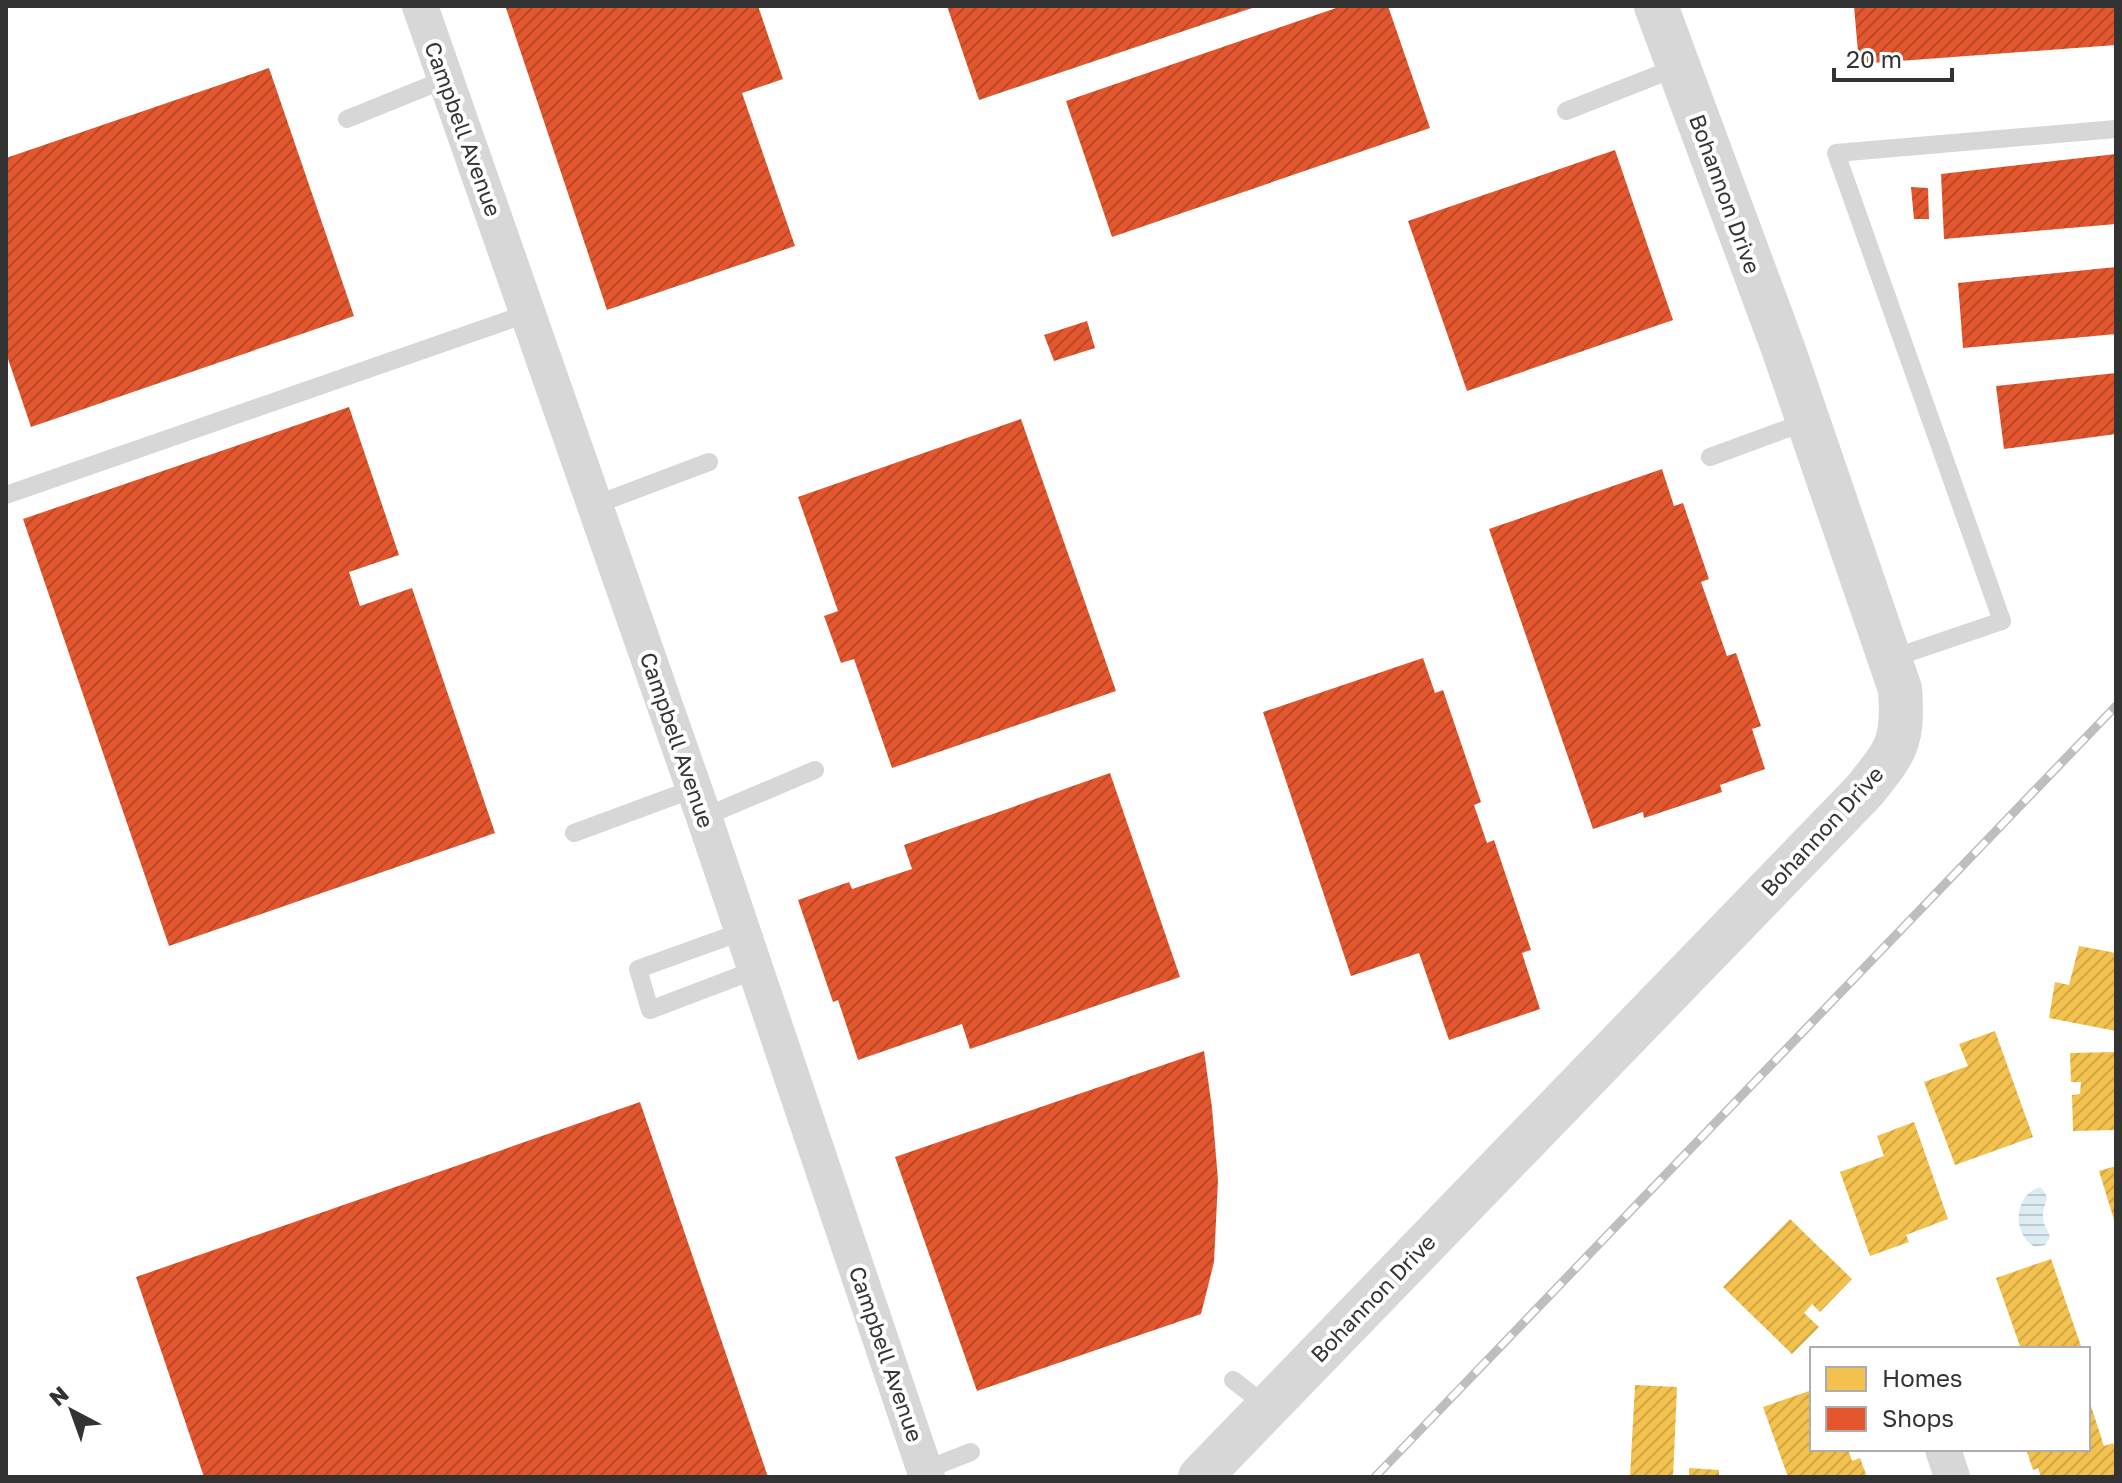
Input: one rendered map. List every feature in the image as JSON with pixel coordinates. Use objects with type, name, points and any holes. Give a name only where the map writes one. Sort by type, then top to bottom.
[{"type":"street","name":"Campbell Avenue","points":[[420,6],[699,803],[926,1473]]},
{"type":"street","name":"Bohannon Drive","points":[[1200,1477],[1864,791],[1894,753],[1903,720],[1900,689],[1808,421],[1656,6]]},
{"type":"street","points":[[1944,1451],[1952,1477]]},
{"type":"lane","points":[[1566,111],[1678,67]]},
{"type":"lane","points":[[347,119],[446,79]]},
{"type":"lane","points":[[1890,659],[2002,621],[1836,153],[2116,129]]},
{"type":"lane","points":[[6,495],[529,313]]},
{"type":"lane","points":[[1710,457],[1808,421]]},
{"type":"lane","points":[[595,505],[709,462]]},
{"type":"lane","points":[[574,833],[699,803],[815,770]]},
{"type":"lane","points":[[741,932],[638,969],[650,1010],[755,970]]},
{"type":"lane","points":[[1233,1380],[1268,1407]]},
{"type":"lane","points":[[926,1473],[971,1452]]},
{"type":"shaded area","points":[[2040,1187],[2046,1194],[2043,1220],[2050,1237],[2045,1245],[2035,1247],[2022,1233],[2019,1215],[2025,1198]]},
{"type":"building: Homes","points":[[2079,946],[2116,953],[2116,1031],[2049,1018],[2055,982],[2069,985]]},
{"type":"building: Homes","points":[[1995,1031],[2033,1137],[1955,1165],[1924,1082],[1968,1066],[1959,1044]]},
{"type":"building: Homes","points":[[2116,1052],[2116,1130],[2073,1131],[2072,1095],[2080,1094],[2081,1082],[2071,1082],[2070,1053]]},
{"type":"building: Homes","points":[[1914,1122],[1948,1219],[1906,1235],[1909,1242],[1870,1256],[1840,1172],[1884,1156],[1877,1136]]},
{"type":"building: Homes","points":[[2116,1166],[2116,1223],[2115,1223],[2099,1171]]},
{"type":"building: Homes","points":[[1790,1219],[1852,1279],[1820,1312],[1812,1304],[1804,1313],[1819,1327],[1792,1354],[1723,1287]]},
{"type":"building: Homes","points":[[2051,1259],[2081,1347],[2020,1347],[1996,1278]]},
{"type":"building: Homes","points":[[1635,1385],[1677,1387],[1673,1477],[1630,1477]]},
{"type":"building: Homes","points":[[1810,1391],[1810,1451],[1849,1451],[1852,1461],[1860,1458],[1867,1477],[1788,1477],[1763,1407]]},
{"type":"building: Homes","points":[[2090,1403],[2104,1446],[2113,1443],[2116,1477],[2041,1477],[2038,1468],[2033,1470],[2027,1451],[2090,1451]]},
{"type":"building: Homes","points":[[1689,1468],[1719,1470],[1719,1477],[1689,1477]]},
{"type":"building: Shops","points":[[758,6],[783,79],[742,93],[795,246],[607,310],[506,8]]},
{"type":"building: Shops","points":[[947,6],[1255,6],[1255,7],[979,100]]},
{"type":"building: Shops","points":[[1342,6],[1388,6],[1430,128],[1112,237],[1066,101]]},
{"type":"building: Shops","points":[[1854,6],[2116,6],[2116,45],[1859,64]]},
{"type":"building: Shops","points":[[269,68],[354,316],[31,427],[6,353],[6,158]]},
{"type":"building: Shops","points":[[1615,150],[1673,320],[1467,391],[1408,221]]},
{"type":"building: Shops","points":[[2116,154],[2116,224],[1944,239],[1941,174]]},
{"type":"building: Shops","points":[[1911,187],[1928,188],[1929,219],[1914,219]]},
{"type":"building: Shops","points":[[2116,267],[2116,334],[1963,348],[1958,283]]},
{"type":"building: Shops","points":[[1087,321],[1095,348],[1054,361],[1044,335]]},
{"type":"building: Shops","points":[[2116,373],[2116,434],[2004,449],[1996,386]]},
{"type":"building: Shops","points":[[349,407],[399,555],[349,572],[360,606],[412,588],[495,833],[169,946],[23,519]]},
{"type":"building: Shops","points":[[1021,419],[1116,691],[892,768],[854,659],[841,663],[824,616],[838,611],[798,497]]},
{"type":"building: Shops","points":[[1662,469],[1674,506],[1683,503],[1709,579],[1701,582],[1727,656],[1736,653],[1761,726],[1752,729],[1765,769],[1720,785],[1722,792],[1644,818],[1643,812],[1593,829],[1489,529]]},
{"type":"building: Shops","points":[[1423,658],[1435,693],[1443,690],[1481,802],[1474,805],[1487,843],[1494,840],[1531,950],[1522,953],[1540,1009],[1449,1040],[1419,953],[1351,976],[1263,712]]},
{"type":"building: Shops","points":[[1110,773],[1180,977],[970,1049],[962,1024],[858,1060],[838,1000],[833,1002],[798,900],[849,882],[852,889],[912,869],[904,845]]},
{"type":"building: Shops","points":[[1204,1051],[1218,1180],[1214,1262],[1201,1314],[977,1391],[895,1157]]},
{"type":"building: Shops","points":[[640,1102],[768,1477],[204,1477],[136,1277]]},
{"type":"railway","points":[[1375,1477],[2116,706]]}]
